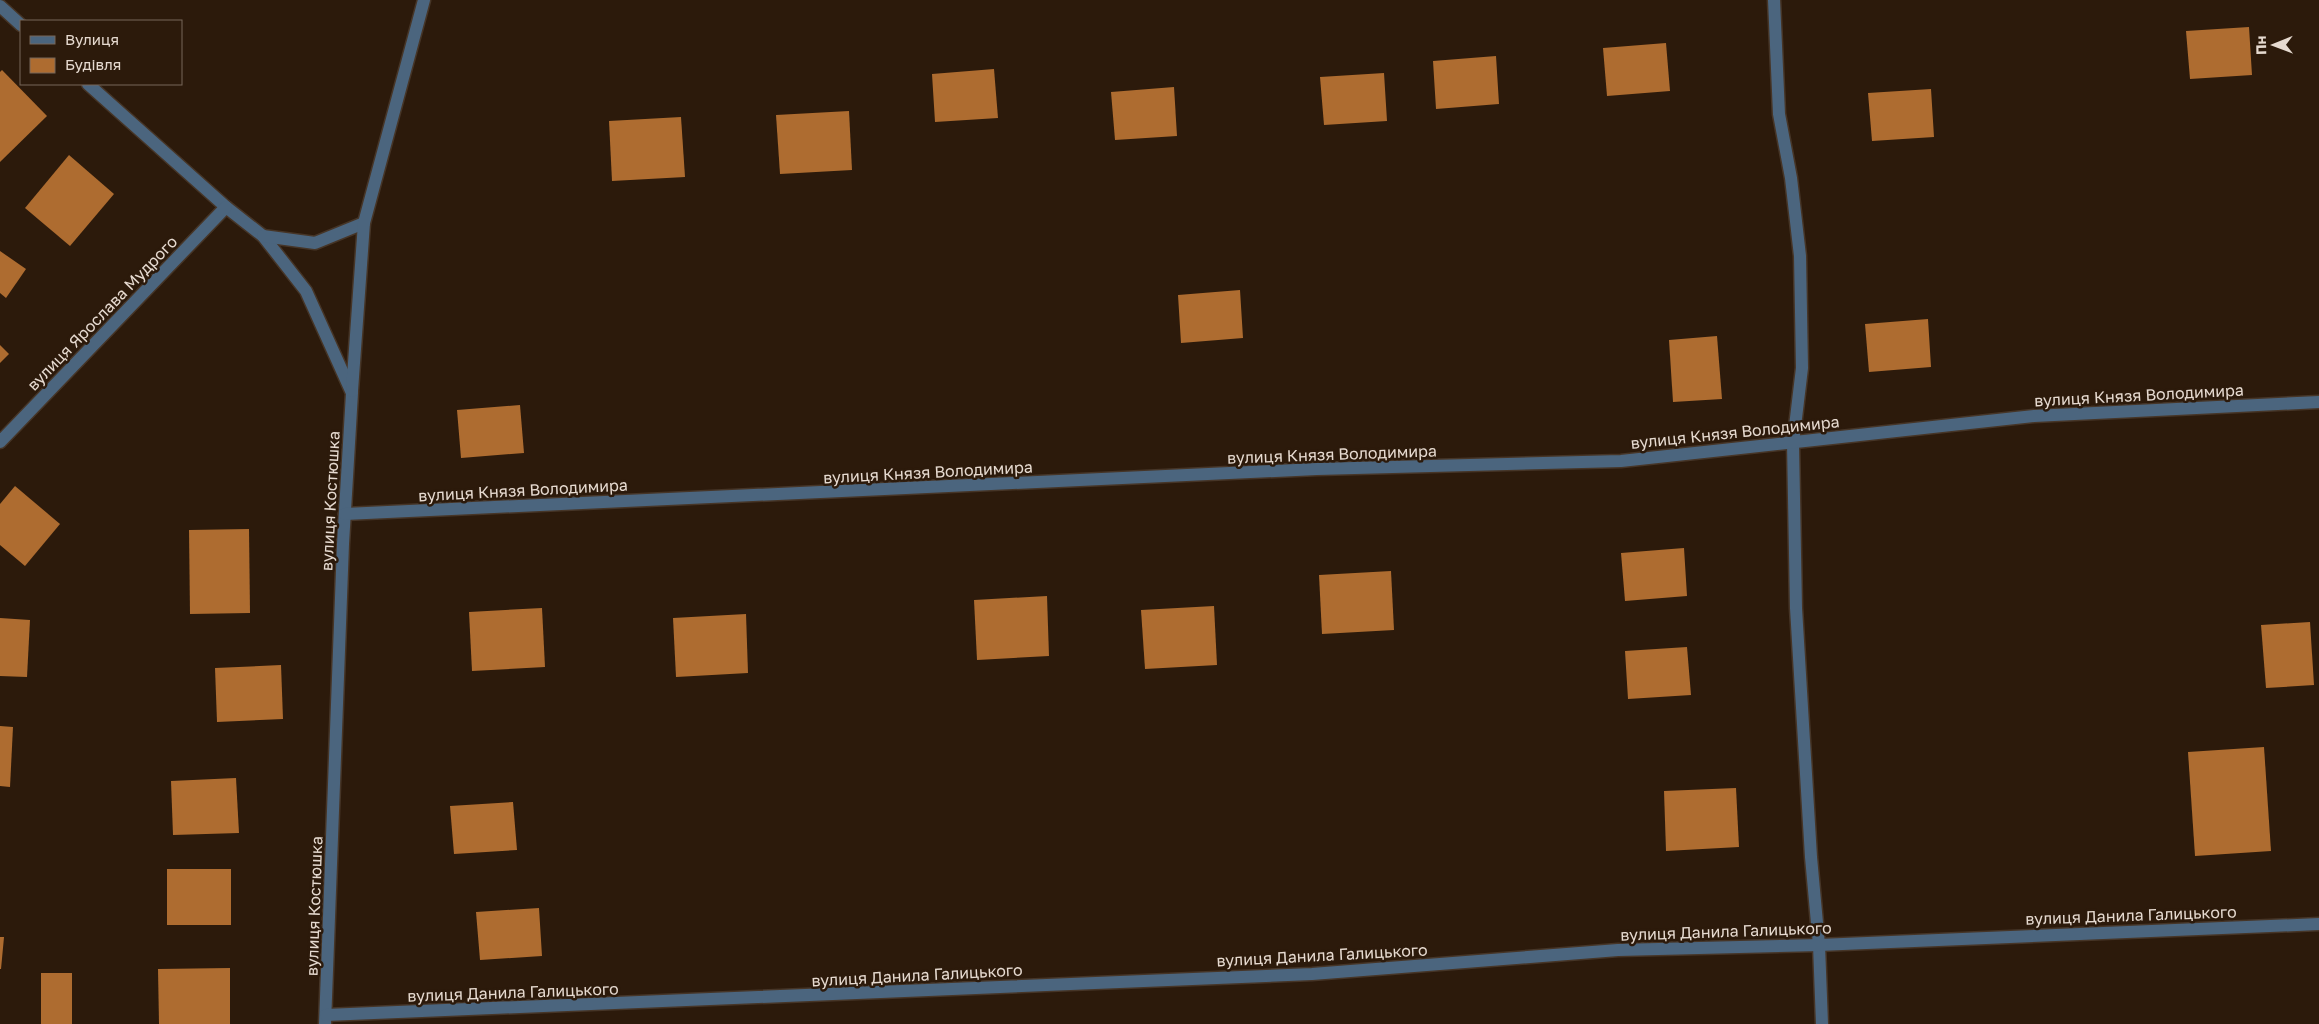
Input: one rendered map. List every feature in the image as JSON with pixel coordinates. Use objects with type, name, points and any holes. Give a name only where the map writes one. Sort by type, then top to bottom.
[{"type":"street","points":[[352,393],[364,222],[424,0]]},
{"type":"street","points":[[1774,0],[1779,114],[1791,178],[1800,256],[1802,368],[1793,442],[1796,608],[1811,858],[1819,945],[1822,1024]]},
{"type":"street","points":[[0,6],[20,23]]},
{"type":"street","name":"вулиця Костюшка","points":[[89,85],[226,207],[263,236],[306,291],[352,393],[345,514],[326,1019]]},
{"type":"street","name":"вулиця Ярослава Мудрого","points":[[0,442],[226,207]]},
{"type":"street","points":[[263,236],[314,243],[364,222]]},
{"type":"street","name":"вулиця Князя Володимира","points":[[345,514],[1317,469],[1621,461],[2034,416],[2319,402]]},
{"type":"street","name":"вулиця Данила Галицького","points":[[326,1019],[1312,974],[1618,950],[1819,945],[2319,924]]},
{"type":"building","points":[[2249,27],[2252,75],[2190,79],[2186,31]]},
{"type":"building","points":[[1666,43],[1670,91],[1607,96],[1603,48]]},
{"type":"building","points":[[1496,56],[1499,104],[1436,109],[1433,61]]},
{"type":"building","points":[[994,69],[998,118],[935,122],[932,74]]},
{"type":"building","points":[[2,70],[47,116],[0,162],[0,72]]},
{"type":"building","points":[[1384,73],[1387,121],[1324,125],[1320,77]]},
{"type":"building","points":[[1174,87],[1177,136],[1115,140],[1111,92]]},
{"type":"building","points":[[1931,89],[1934,137],[1872,141],[1868,93]]},
{"type":"building","points":[[849,111],[852,170],[780,174],[776,115]]},
{"type":"building","points":[[681,117],[685,177],[612,181],[609,121]]},
{"type":"building","points":[[69,155],[114,194],[70,246],[25,208]]},
{"type":"building","points":[[0,251],[26,269],[6,298],[0,293]]},
{"type":"building","points":[[1240,290],[1243,338],[1181,343],[1178,295]]},
{"type":"building","points":[[1928,319],[1931,367],[1869,372],[1865,324]]},
{"type":"building","points":[[1717,336],[1722,399],[1673,402],[1669,340]]},
{"type":"building","points":[[0,345],[9,354],[0,363]]},
{"type":"building","points":[[520,405],[524,453],[461,458],[457,410]]},
{"type":"building","points":[[15,486],[60,524],[25,566],[0,545],[0,504]]},
{"type":"building","points":[[249,529],[250,613],[190,614],[189,530]]},
{"type":"building","points":[[1684,548],[1687,596],[1625,601],[1621,553]]},
{"type":"building","points":[[1391,571],[1394,630],[1322,634],[1319,575]]},
{"type":"building","points":[[1047,596],[1049,656],[977,660],[974,600]]},
{"type":"building","points":[[1214,606],[1217,665],[1145,669],[1141,610]]},
{"type":"building","points":[[542,608],[545,667],[472,671],[469,612]]},
{"type":"building","points":[[746,614],[748,673],[676,677],[673,618]]},
{"type":"building","points":[[0,618],[30,620],[27,677],[0,676]]},
{"type":"building","points":[[2310,622],[2314,685],[2266,688],[2261,625]]},
{"type":"building","points":[[1687,647],[1691,695],[1628,699],[1625,651]]},
{"type":"building","points":[[281,665],[283,719],[217,722],[215,668]]},
{"type":"building","points":[[0,726],[13,727],[10,787],[0,786]]},
{"type":"building","points":[[2264,747],[2271,851],[2195,856],[2188,752]]},
{"type":"building","points":[[236,778],[239,833],[173,835],[171,781]]},
{"type":"building","points":[[1736,788],[1739,847],[1666,851],[1664,791]]},
{"type":"building","points":[[513,802],[517,850],[454,854],[450,806]]},
{"type":"building","points":[[167,869],[231,869],[231,925],[167,925]]},
{"type":"building","points":[[539,908],[542,956],[480,960],[476,912]]},
{"type":"building","points":[[0,937],[4,937],[1,969],[0,969]]},
{"type":"building","points":[[230,968],[230,1024],[159,1024],[158,969]]},
{"type":"building","points":[[41,973],[72,973],[72,1024],[41,1024]]}]
